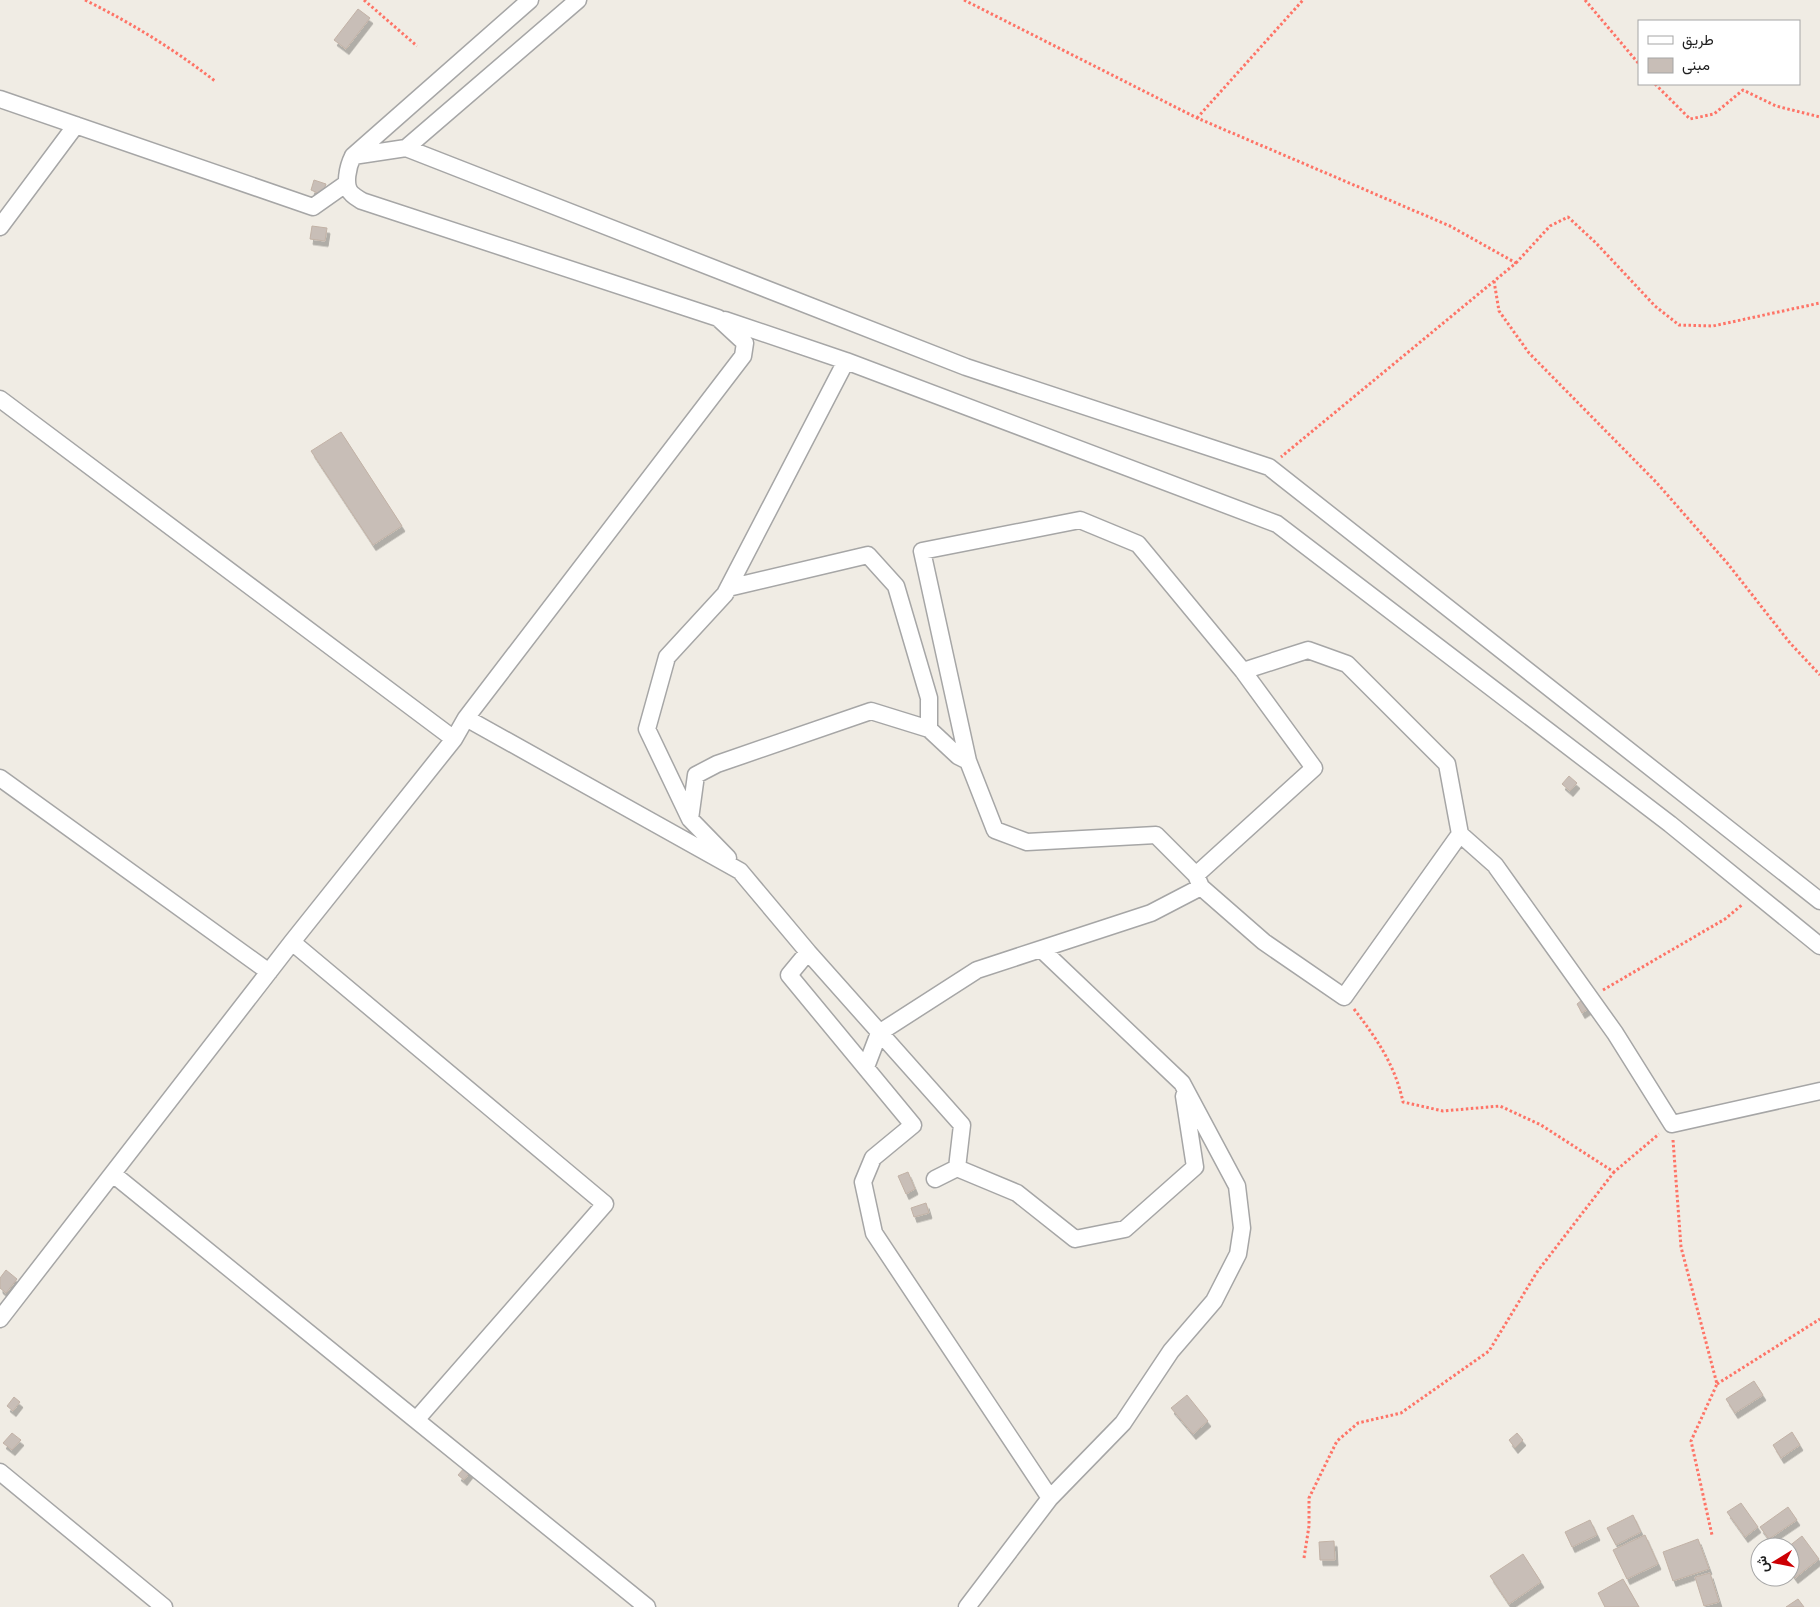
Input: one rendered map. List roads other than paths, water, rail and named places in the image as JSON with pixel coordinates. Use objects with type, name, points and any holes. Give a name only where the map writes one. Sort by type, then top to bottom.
[{"type":"street","points":[[530,0],[353,156],[350,162],[347,183],[350,193],[362,201],[846,361],[1277,524],[1670,824],[1820,946]]},
{"type":"street","points":[[406,148],[578,0]]},
{"type":"street","points":[[0,99],[313,207],[347,183]]},
{"type":"street","points":[[0,227],[76,125]]},
{"type":"street","points":[[353,156],[406,148],[966,367],[1269,467],[1820,901]]},
{"type":"street","points":[[0,1319],[292,942],[454,739],[466,718],[743,356],[745,343],[718,318]]},
{"type":"street","points":[[846,361],[725,594],[667,657],[647,729],[690,819],[740,871],[808,952],[962,1125],[957,1168]]},
{"type":"street","points":[[0,400],[454,739]]},
{"type":"street","points":[[866,1068],[879,1033],[977,970],[1151,913],[1198,881],[1314,768],[1243,671],[1138,544],[1080,520],[922,551],[968,761],[995,830],[1027,842],[1156,835],[1198,881],[1264,942],[1344,997],[1460,834]]},
{"type":"street","points":[[728,588],[868,555],[896,586],[929,698],[930,729]]},
{"type":"street","points":[[1243,671],[1308,650],[1348,664],[1447,764],[1460,834],[1495,865],[1615,1034],[1672,1124],[1820,1090]]},
{"type":"street","points":[[690,819],[696,775],[717,764],[871,711],[930,729],[958,756],[968,761]]},
{"type":"street","points":[[466,718],[740,871]]},
{"type":"street","points":[[0,778],[269,972]]},
{"type":"street","points":[[292,942],[605,1204],[416,1420]]},
{"type":"street","points":[[967,1607],[1050,1498],[1123,1424],[1171,1351],[1214,1301],[1238,1254],[1242,1228],[1237,1186],[1182,1083],[1041,949]]},
{"type":"street","points":[[808,952],[789,975],[913,1125],[874,1158],[863,1182],[874,1233],[1050,1498]]},
{"type":"street","points":[[935,1178],[957,1168],[1017,1192],[1075,1239],[1125,1229],[1195,1167],[1182,1083]]},
{"type":"street","points":[[113,1174],[647,1607]]},
{"type":"street","points":[[0,1472],[164,1607]]}]
